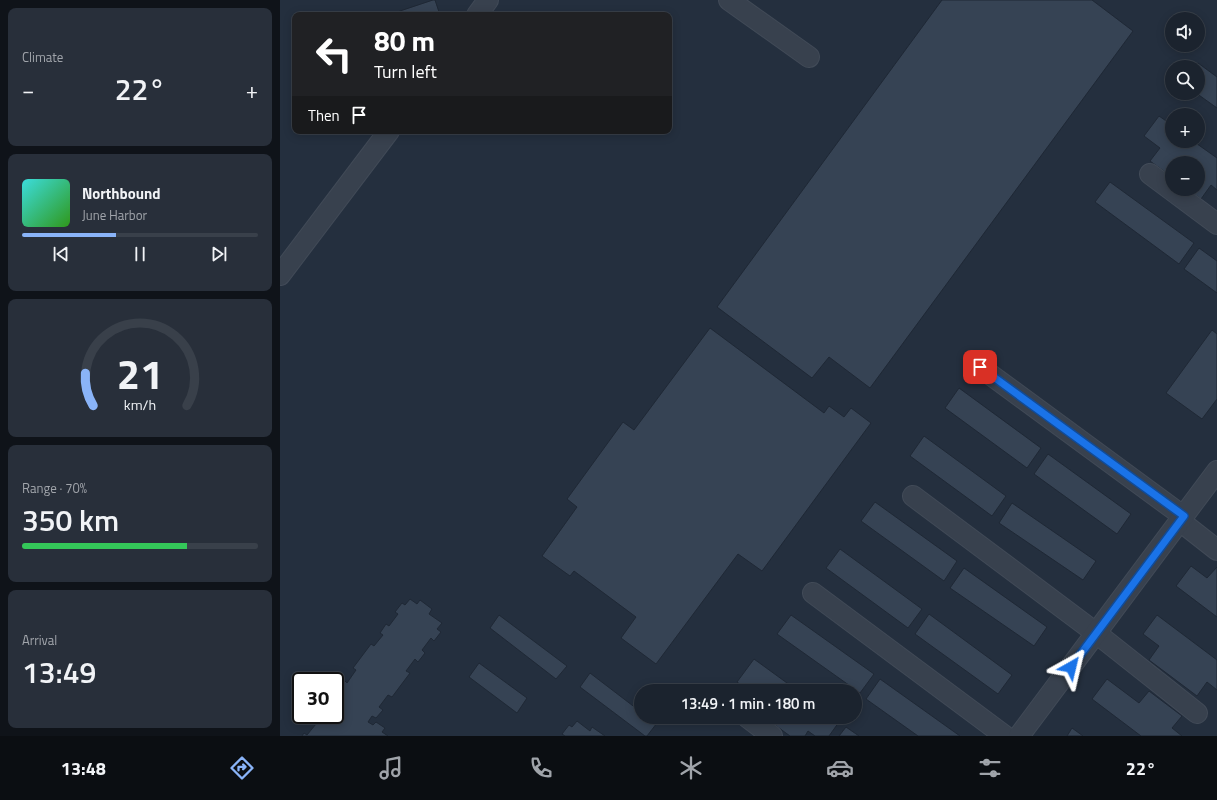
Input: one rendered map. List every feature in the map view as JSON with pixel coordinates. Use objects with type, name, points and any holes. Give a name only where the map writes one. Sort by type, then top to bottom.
[{"type":"street","points":[[479,12],[488,0]]},
{"type":"street","points":[[728,0],[809,57]]},
{"type":"street","points":[[280,275],[387,134]]},
{"type":"street","points":[[1150,174],[1217,224]]},
{"type":"street","points":[[980,367],[1182,518],[1217,550]]},
{"type":"street","points":[[1019,736],[1217,471]]},
{"type":"street","points":[[913,496],[1096,633],[1197,713]]},
{"type":"street","points":[[814,593],[1005,736]]},
{"type":"street","points":[[756,724],[772,736]]},
{"type":"building","points":[[435,0],[439,12],[397,12]]},
{"type":"building","points":[[942,0],[1092,0],[1133,31],[870,388],[829,357],[812,378],[717,307]]},
{"type":"building","points":[[1205,68],[1217,77],[1217,108],[1205,99]]},
{"type":"building","points":[[1159,116],[1165,120],[1165,148],[1203,148],[1217,158],[1217,190],[1211,185],[1205,193],[1205,156],[1165,156],[1165,172],[1150,161],[1160,148],[1144,136]]},
{"type":"building","points":[[1110,182],[1194,243],[1179,264],[1095,202]]},
{"type":"building","points":[[1199,248],[1217,261],[1217,293],[1184,269]]},
{"type":"building","points":[[710,328],[824,413],[829,406],[844,417],[851,408],[871,423],[762,571],[738,554],[656,664],[621,638],[636,617],[574,571],[570,576],[542,556],[577,507],[567,499],[623,422],[634,430]]},
{"type":"building","points":[[1212,330],[1217,334],[1217,399],[1202,419],[1166,393]]},
{"type":"building","points":[[959,388],[1041,448],[1027,468],[945,408]]},
{"type":"building","points":[[924,436],[1006,496],[992,516],[910,456]]},
{"type":"building","points":[[1048,454],[1131,514],[1117,534],[1034,474]]},
{"type":"building","points":[[875,502],[957,561],[944,581],[861,521]]},
{"type":"building","points":[[1012,503],[1096,561],[1083,580],[999,523]]},
{"type":"building","points":[[840,549],[922,609],[908,628],[826,568]]},
{"type":"building","points":[[1191,566],[1207,578],[1217,567],[1217,617],[1176,586]]},
{"type":"building","points":[[964,568],[1047,627],[1034,646],[950,588]]},
{"type":"building","points":[[410,599],[417,604],[420,600],[432,609],[429,614],[442,623],[437,629],[441,632],[434,641],[431,638],[422,650],[425,653],[418,662],[415,659],[406,671],[410,673],[392,697],[388,695],[379,707],[383,710],[376,718],[372,716],[368,722],[373,725],[376,722],[385,728],[382,732],[388,736],[302,736],[304,733],[307,735],[316,724],[344,724],[344,680],[347,683],[356,670],[353,668],[371,644],[374,646],[383,635],[380,633],[386,624],[389,626],[398,614],[395,612],[402,603],[405,605]]},
{"type":"building","points":[[929,614],[1012,675],[998,694],[915,634]]},
{"type":"building","points":[[499,615],[567,666],[556,679],[490,628]]},
{"type":"building","points":[[791,615],[874,674],[862,690],[862,684],[847,684],[777,634]]},
{"type":"building","points":[[1157,615],[1217,660],[1217,690],[1207,682],[1197,696],[1149,660],[1159,646],[1143,634]]},
{"type":"building","points":[[754,659],[788,684],[740,684],[737,682]]},
{"type":"building","points":[[479,663],[527,698],[517,713],[469,677]]},
{"type":"building","points":[[590,673],[634,707],[634,724],[656,724],[647,736],[645,736],[580,687]]},
{"type":"building","points":[[880,679],[960,736],[918,736],[866,699]]},
{"type":"building","points":[[1107,679],[1139,703],[1149,691],[1182,716],[1172,728],[1182,736],[1141,736],[1092,699]]},
{"type":"building","points":[[577,721],[590,731],[592,727],[605,736],[565,736],[562,734],[569,725],[572,727]]},
{"type":"building","points":[[774,724],[838,724],[829,736],[815,736],[808,731],[805,736],[790,736]]},
{"type":"building","points":[[846,727],[859,736],[839,736]]},
{"type":"building","points":[[1072,728],[1083,736],[1067,736]]},
{"type":"route","points":[[980,367],[1184,516],[1071,667]]}]
